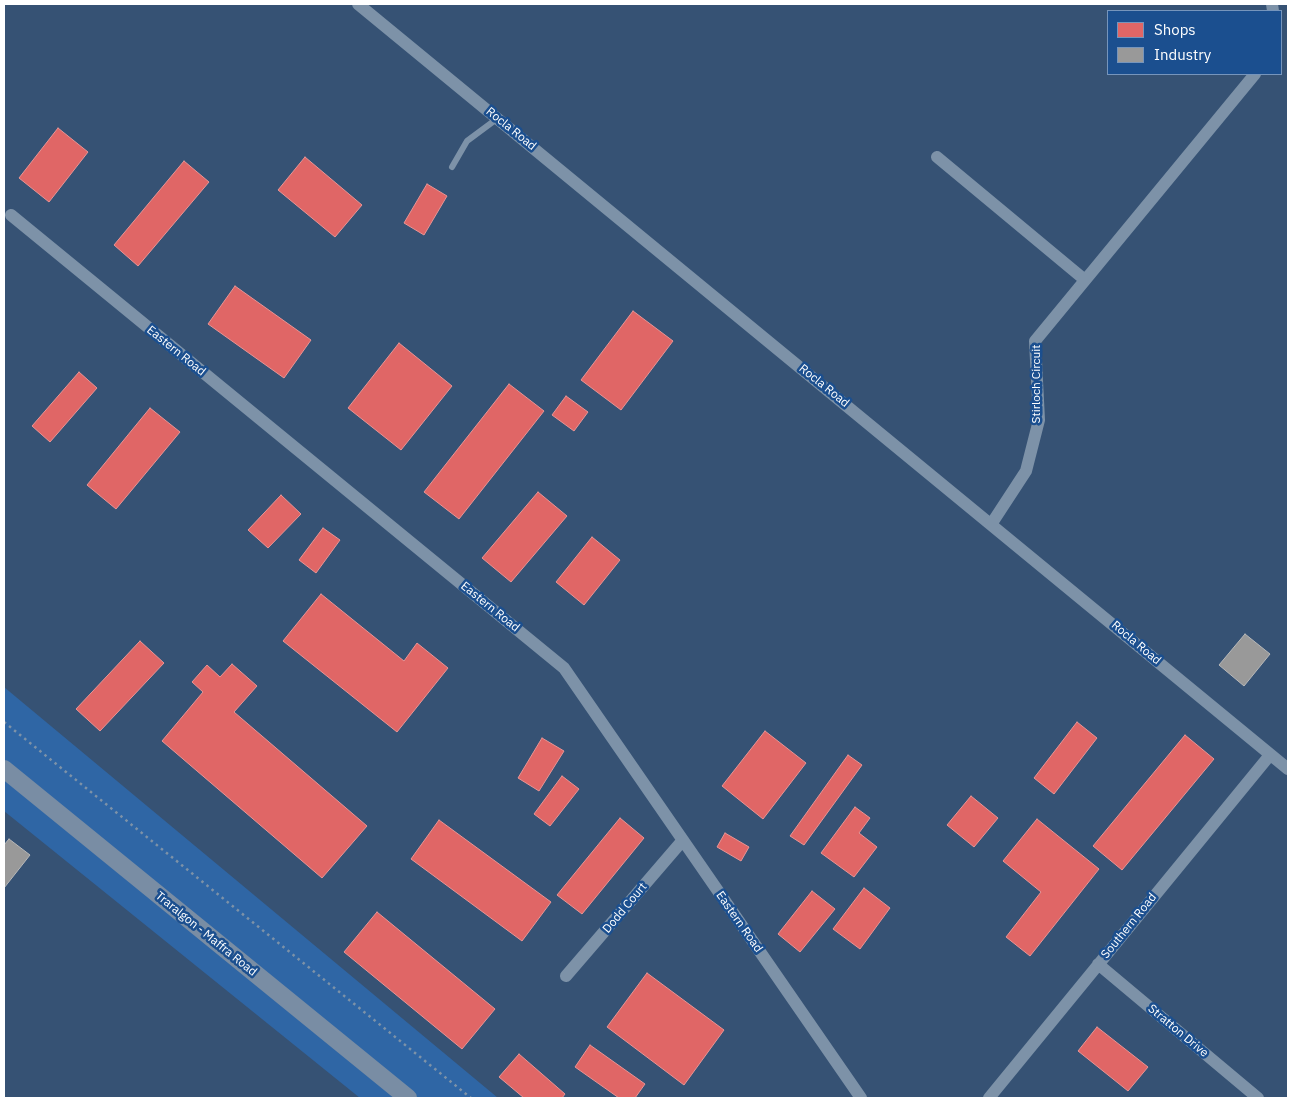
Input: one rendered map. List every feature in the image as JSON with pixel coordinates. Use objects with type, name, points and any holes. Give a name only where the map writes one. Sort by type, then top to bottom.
[{"type":"main road","name":"Traralgon - Maffra Road","points":[[4,769],[408,1098]]},
{"type":"street","name":"Rocla Road","points":[[358,4],[992,523],[1288,769]]},
{"type":"street","name":"Stirloch Circuit","points":[[992,523],[1026,471],[1039,420],[1035,341],[1254,75]]},
{"type":"street","points":[[937,157],[1085,280]]},
{"type":"street","name":"Eastern Road","points":[[11,215],[564,668],[861,1098]]},
{"type":"street","name":"Southern Road","points":[[989,1098],[1270,755]]},
{"type":"street","name":"Dodd Court","points":[[566,976],[683,840]]},
{"type":"street","name":"Stratton Drive","points":[[1098,964],[1258,1098]]},
{"type":"lane","points":[[452,167],[467,141],[498,118]]},
{"type":"path","points":[[4,722],[471,1098]]},
{"type":"shaded area","points":[[4,687],[498,1098],[360,1098],[4,811]]},
{"type":"building: Shops","points":[[58,128],[88,152],[49,202],[19,178]]},
{"type":"building: Shops","points":[[305,157],[362,205],[335,237],[278,190]]},
{"type":"building: Shops","points":[[184,161],[209,182],[138,266],[114,245]]},
{"type":"building: Shops","points":[[427,184],[447,196],[424,235],[404,223]]},
{"type":"building: Shops","points":[[235,286],[311,340],[284,378],[208,324]]},
{"type":"building: Shops","points":[[633,311],[673,341],[621,410],[581,380]]},
{"type":"building: Shops","points":[[399,343],[452,386],[401,450],[348,408]]},
{"type":"building: Shops","points":[[79,372],[97,388],[50,442],[32,426]]},
{"type":"building: Shops","points":[[509,384],[544,411],[459,519],[424,492]]},
{"type":"building: Shops","points":[[566,396],[588,412],[574,431],[552,415]]},
{"type":"building: Shops","points":[[150,408],[180,432],[116,509],[87,485]]},
{"type":"building: Shops","points":[[538,492],[567,516],[511,582],[482,558]]},
{"type":"building: Shops","points":[[281,495],[301,514],[268,548],[248,530]]},
{"type":"building: Shops","points":[[323,528],[340,540],[316,573],[299,560]]},
{"type":"building: Shops","points":[[592,537],[620,560],[584,605],[556,582]]},
{"type":"building: Shops","points":[[321,594],[404,661],[417,643],[448,668],[397,732],[283,641]]},
{"type":"building: Shops","points":[[140,641],[164,663],[100,731],[76,709]]},
{"type":"building: Shops","points":[[232,664],[257,686],[234,712],[367,826],[322,878],[162,741],[203,692],[192,682],[207,665],[220,677]]},
{"type":"building: Shops","points":[[1077,722],[1097,738],[1054,794],[1034,778]]},
{"type":"building: Shops","points":[[765,731],[806,763],[763,819],[722,786]]},
{"type":"building: Shops","points":[[1185,735],[1214,759],[1122,870],[1093,846]]},
{"type":"building: Shops","points":[[542,738],[564,751],[539,791],[518,778]]},
{"type":"building: Shops","points":[[848,755],[862,765],[804,845],[790,836]]},
{"type":"building: Shops","points":[[562,776],[579,789],[550,826],[534,814]]},
{"type":"building: Shops","points":[[971,796],[998,818],[974,847],[947,825]]},
{"type":"building: Shops","points":[[855,807],[870,818],[859,833],[877,847],[854,877],[821,853]]},
{"type":"building: Shops","points":[[620,818],[644,838],[582,914],[557,895]]},
{"type":"building: Shops","points":[[1037,819],[1099,869],[1030,956],[1006,937],[1041,892],[1003,861]]},
{"type":"building: Shops","points":[[439,820],[551,902],[522,941],[411,859]]},
{"type":"building: Shops","points":[[725,833],[749,847],[741,861],[717,847]]},
{"type":"building: Shops","points":[[864,888],[890,908],[860,949],[833,929]]},
{"type":"building: Shops","points":[[812,891],[835,909],[800,952],[778,934]]},
{"type":"building: Shops","points":[[377,912],[495,1009],[462,1049],[344,952]]},
{"type":"building: Shops","points":[[647,973],[724,1030],[684,1085],[607,1027]]},
{"type":"building: Shops","points":[[1097,1027],[1148,1067],[1128,1091],[1078,1051]]},
{"type":"building: Shops","points":[[590,1045],[645,1084],[635,1098],[619,1098],[575,1067]]},
{"type":"building: Shops","points":[[519,1054],[565,1094],[562,1098],[524,1098],[499,1077]]},
{"type":"building: Industry","points":[[1245,634],[1270,654],[1244,686],[1219,665]]},
{"type":"building: Industry","points":[[9,839],[30,855],[4,888],[4,845]]}]
